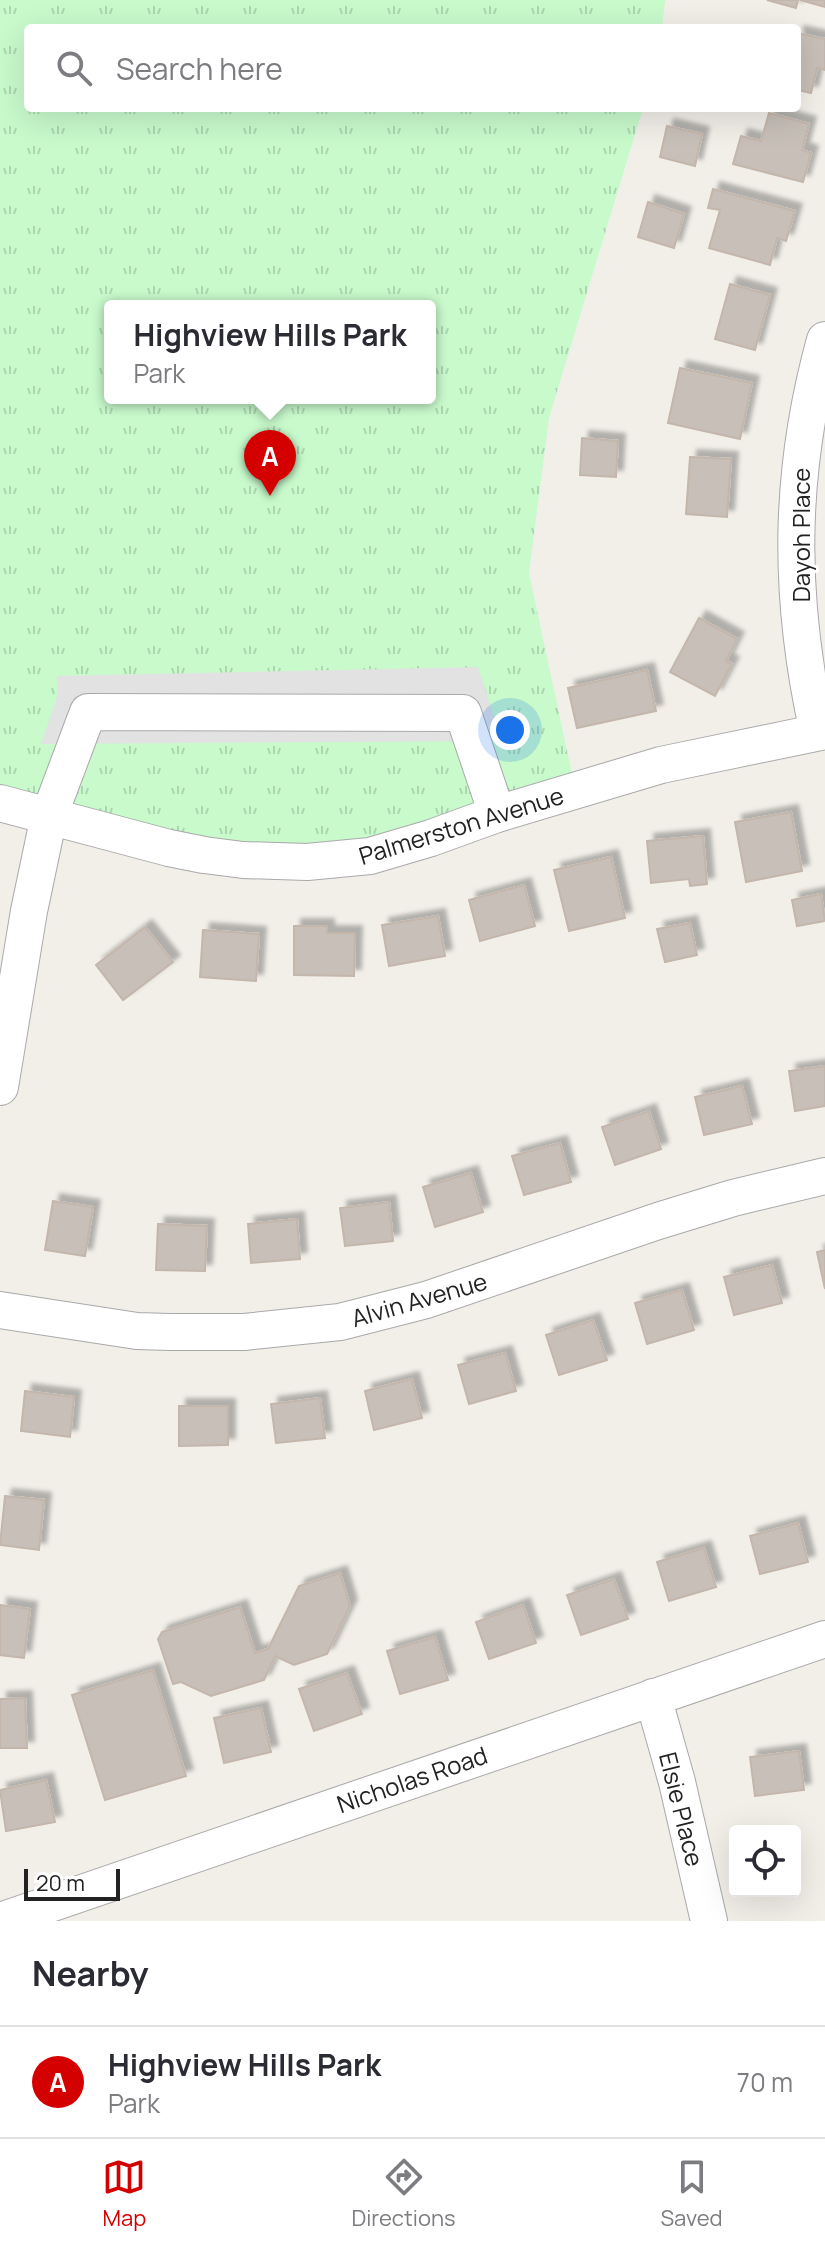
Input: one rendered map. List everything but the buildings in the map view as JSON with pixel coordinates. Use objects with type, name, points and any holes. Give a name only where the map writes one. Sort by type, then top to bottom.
[{"type":"street","name":"Dayoh Place","points":[[822,732],[802,645],[797,596],[796,508],[806,415],[825,340]]},
{"type":"street","points":[[0,1087],[29,911],[49,816],[88,712],[463,713],[497,814]]},
{"type":"street","name":"Palmerston Avenue","points":[[0,803],[204,855],[307,862],[370,856],[661,765],[822,732]]},
{"type":"street","name":"Alvin Avenue","points":[[0,1310],[137,1331],[244,1332],[340,1322],[426,1300],[733,1198],[825,1176]]},
{"type":"street","name":"Nicholas Road","points":[[0,1921],[825,1639]]},
{"type":"street","name":"Elsie Place","points":[[653,1697],[677,1782],[709,1921]]},
{"type":"green space","points":[[0,0],[665,0],[662,24],[24,24],[24,112],[642,112],[549,418],[529,573],[572,774],[406,829],[332,845],[253,845],[179,835],[0,787]]},
{"type":"shaded area","points":[[478,667],[502,741],[41,744],[57,697],[57,676]]},
{"type":"place","name":"Highview Hills Park","points":[[270,496]]}]
